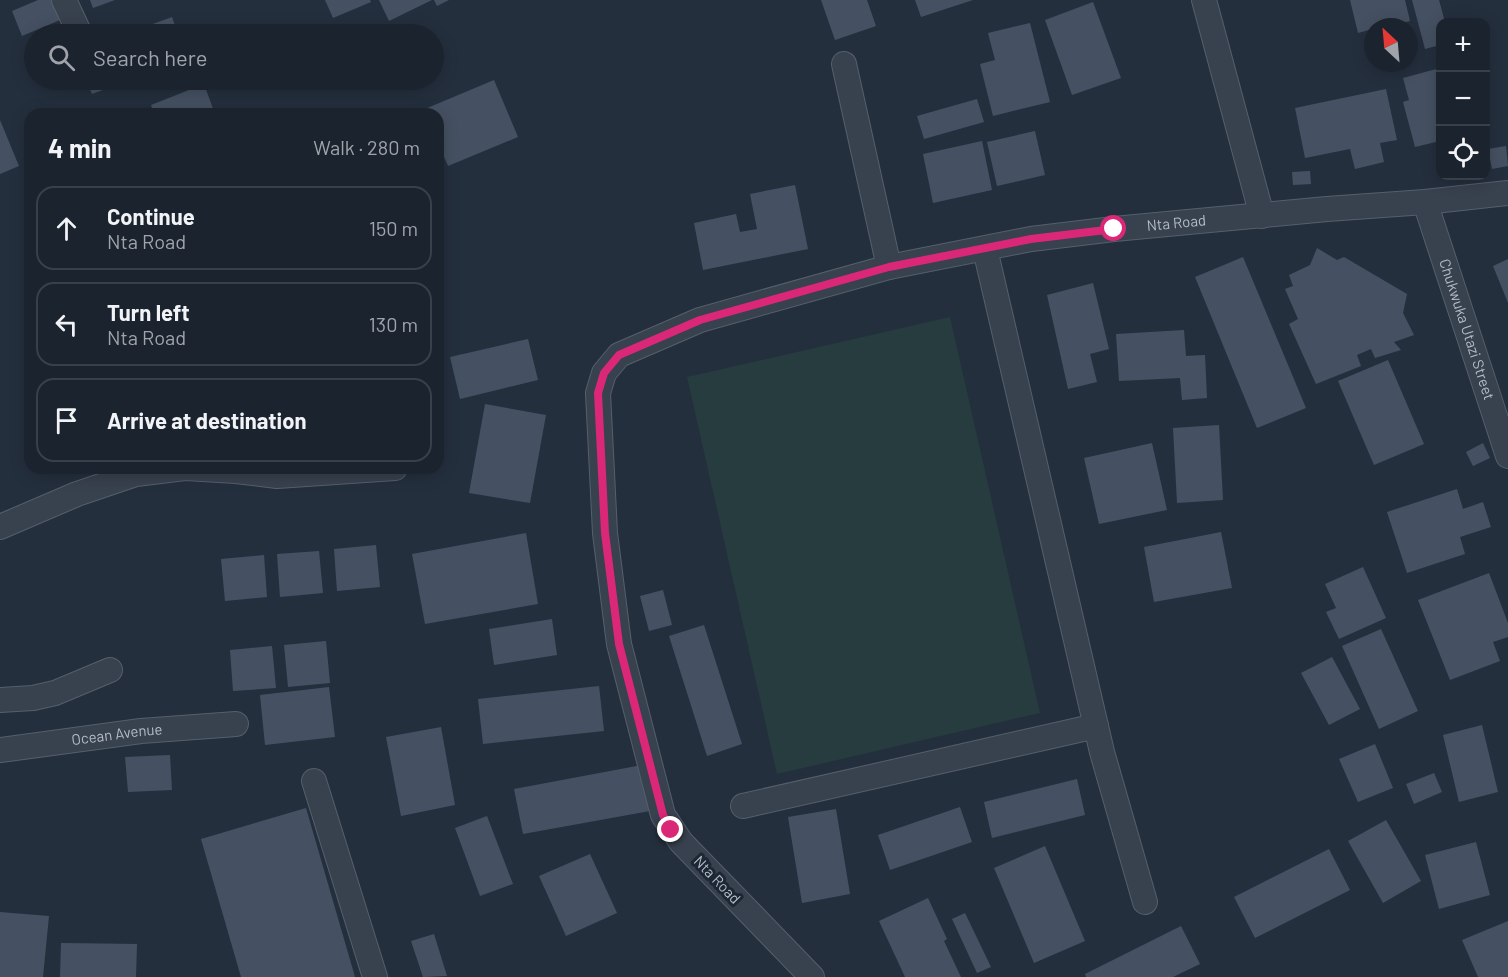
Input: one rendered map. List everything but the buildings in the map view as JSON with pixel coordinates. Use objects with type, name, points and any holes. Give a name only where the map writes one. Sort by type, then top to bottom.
[{"type":"street","points":[[64,0],[75,24]]},
{"type":"street","points":[[1204,0],[1262,216]]},
{"type":"street","points":[[844,64],[889,267]]},
{"type":"street","name":"Nta Road","points":[[812,977],[681,842],[663,815],[619,644],[605,533],[598,393],[604,373],[619,355],[700,320],[889,267],[1031,239],[1114,229],[1508,193]]},
{"type":"street","name":"Chukwuka Utazi Street","points":[[1425,202],[1508,456]]},
{"type":"street","points":[[985,249],[1096,726],[1145,902]]},
{"type":"street","points":[[0,527],[77,494],[136,474]]},
{"type":"street","points":[[261,474],[277,476],[306,474]]},
{"type":"street","points":[[0,700],[33,698],[55,693],[110,670]]},
{"type":"street","name":"Ocean Avenue","points":[[0,750],[141,731],[236,724]]},
{"type":"street","points":[[743,806],[1096,726]]},
{"type":"street","points":[[314,781],[375,977]]},
{"type":"green space","points":[[950,317],[1040,713],[777,774],[687,377]]},
{"type":"route","points":[[671,830],[663,815],[619,644],[605,533],[598,393],[604,373],[619,355],[700,320],[817,286],[889,267],[1031,239],[1114,229]]}]
